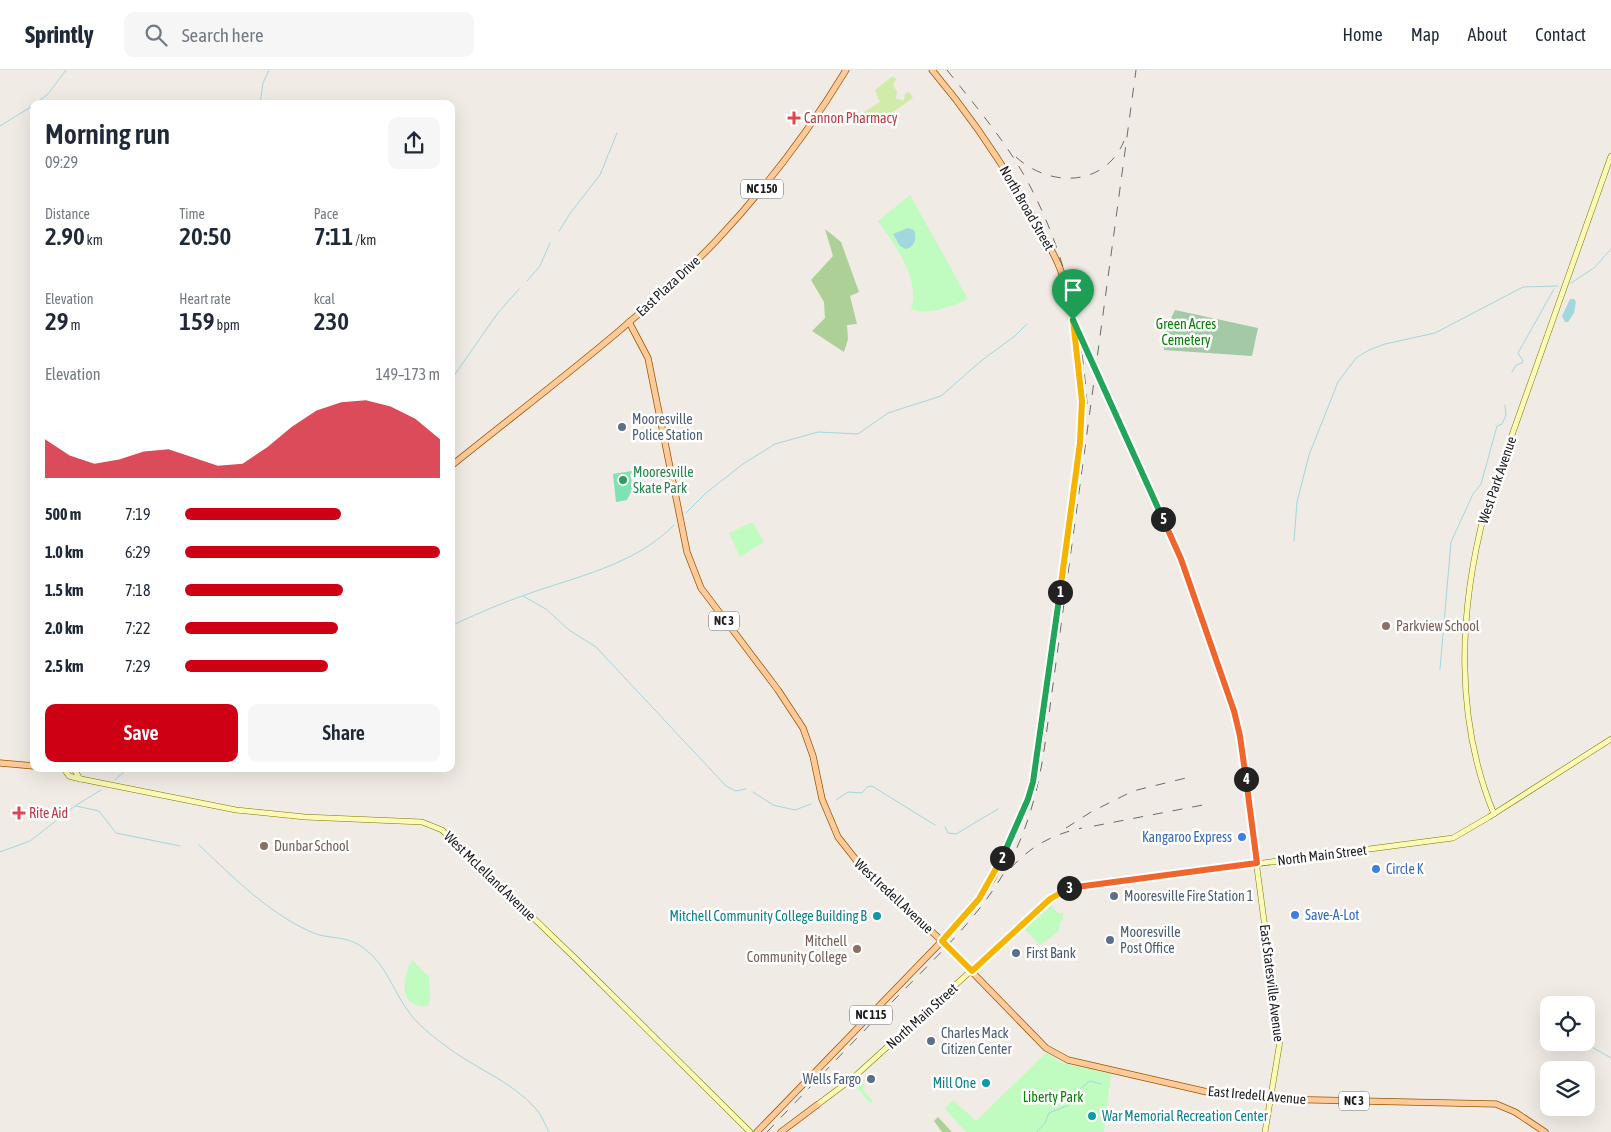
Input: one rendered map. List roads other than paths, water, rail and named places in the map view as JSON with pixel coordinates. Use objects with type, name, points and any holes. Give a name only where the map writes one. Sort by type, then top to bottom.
[{"type":"main road","name":"East Plaza Drive","points":[[455,463],[629,322],[715,241],[761,191],[817,116],[846,70]]},
{"type":"main road","name":"North Broad Street","points":[[757,1132],[942,941],[979,899],[993,878],[1028,799],[1035,773],[1080,443],[1082,401],[1073,320],[1062,274],[1048,244],[992,149],[932,70]]},
{"type":"main road","name":"West Iredell Avenue","points":[[629,322],[648,358],[687,552],[701,588],[778,690],[803,728],[811,749],[829,819],[850,854],[864,870],[972,971]]},
{"type":"main road","points":[[0,763],[30,766]]},
{"type":"main road","name":"East Iredell Avenue","points":[[972,971],[1046,1048],[1059,1057],[1216,1094],[1272,1099],[1496,1104],[1515,1112],[1544,1132]]},
{"type":"main road","points":[[781,1132],[817,1105]]},
{"type":"street","name":"West Park Avenue","points":[[1494,814],[1478,766],[1467,690],[1465,628],[1472,568],[1486,511],[1611,156]]},
{"type":"street","name":"East Statesville Avenue","points":[[1073,320],[1181,559],[1231,702],[1240,736],[1280,1041],[1272,1099],[1264,1132]]},
{"type":"street","name":"North Main Street","points":[[817,1105],[854,1078],[1048,901],[1066,889],[1440,840],[1465,832],[1611,739]]},
{"type":"street","name":"West McLelland Avenue","points":[[66,772],[69,776],[80,779],[236,810],[305,817],[422,822],[442,830],[577,960],[750,1132]]},
{"type":"street","points":[[76,772],[80,779]]},
{"type":"water","points":[[908,228],[914,230],[915,239],[913,244],[906,249],[900,246],[893,234]]},
{"type":"water","points":[[1570,299],[1574,299],[1576,302],[1574,313],[1568,322],[1565,322],[1562,316]]},
{"type":"waterway","points":[[40,100],[48,94],[66,70]]},
{"type":"waterway","points":[[261,100],[263,83],[269,70]]},
{"type":"waterway","points":[[0,126],[30,107]]},
{"type":"waterway","points":[[559,231],[571,212],[600,175],[617,133]]},
{"type":"waterway","points":[[527,281],[540,266],[550,243]]},
{"type":"waterway","points":[[1571,283],[1594,268],[1611,249]]},
{"type":"waterway","points":[[1294,541],[1297,502],[1309,455],[1338,382],[1356,358],[1369,350],[1385,344],[1435,333],[1523,287],[1558,286]]},
{"type":"waterway","points":[[455,374],[497,314],[519,289]]},
{"type":"waterway","points":[[1512,372],[1516,365],[1522,363],[1523,361],[1518,353],[1554,289]]},
{"type":"waterway","points":[[686,513],[706,493],[743,464],[775,444],[818,432],[858,434],[888,413],[941,396],[1027,324]]},
{"type":"waterway","points":[[1440,669],[1451,542],[1473,494],[1481,484],[1497,426],[1502,424],[1506,415],[1505,405]]},
{"type":"waterway","points":[[455,624],[513,599],[602,569],[622,560],[641,551],[674,525]]},
{"type":"waterway","points":[[523,596],[546,609],[569,630],[596,647],[726,786],[736,791],[746,789]]},
{"type":"waterway","points":[[115,780],[124,772]]},
{"type":"waterway","points":[[836,800],[848,792],[862,793],[867,787],[872,786],[935,825]]},
{"type":"waterway","points":[[0,852],[30,841],[75,806],[101,790]]},
{"type":"waterway","points":[[753,792],[773,805],[795,810],[811,804]]},
{"type":"waterway","points":[[76,806],[99,811],[116,833],[180,846]]},
{"type":"waterway","points":[[945,827],[948,833],[956,834],[998,809]]},
{"type":"waterway","points":[[199,845],[224,869],[278,914],[316,934],[350,941],[365,949],[384,970],[408,1011],[420,1025],[455,1052],[526,1099],[540,1114],[549,1132]]},
{"type":"waterway","points":[[1595,1049],[1611,1058]]},
{"type":"waterway","points":[[1037,1132],[1045,1123],[1049,1113],[1069,1105],[1081,1088],[1090,1081],[1101,1084]]},
{"type":"railway","points":[[947,70],[1013,157],[1031,188],[1054,240],[1063,266],[1076,320],[1085,376],[1087,404]]},
{"type":"railway","points":[[767,1132],[971,919],[998,883],[1009,864],[1028,820],[1040,775],[1045,744],[1136,70]]},
{"type":"railway","points":[[1016,157],[1030,167],[1045,174],[1060,178],[1076,178],[1104,167],[1115,156],[1124,141]]},
{"type":"railway","points":[[1066,828],[1091,812],[1133,791],[1190,777]]},
{"type":"railway","points":[[1094,826],[1208,804]]},
{"type":"railway","points":[[1011,868],[1026,853],[1043,842],[1052,837],[1082,828]]},
{"type":"place","name":"Cannon Pharmacy","points":[[794,118]]},
{"type":"place","name":"Mooresville Police Station","points":[[622,427]]},
{"type":"place","name":"Mooresville Skate Park","points":[[623,480]]},
{"type":"place","name":"Parkview School","points":[[1386,626]]},
{"type":"place","name":"Rite Aid","points":[[19,813]]},
{"type":"place","name":"Kangaroo Express","points":[[1242,837]]},
{"type":"place","name":"Dunbar School","points":[[264,846]]},
{"type":"place","name":"Circle K","points":[[1376,869]]},
{"type":"place","name":"Mooresville Fire Station 1","points":[[1114,896]]},
{"type":"place","name":"Save-A-Lot","points":[[1295,915]]},
{"type":"place","name":"Mitchell Community College Building B","points":[[877,916]]},
{"type":"place","name":"Mooresville Post Office","points":[[1110,940]]},
{"type":"place","name":"Mitchell Community College","points":[[857,949]]},
{"type":"place","name":"First Bank","points":[[1016,953]]},
{"type":"place","name":"Charles Mack Citizen Center","points":[[931,1041]]},
{"type":"place","name":"Wells Fargo","points":[[871,1079]]},
{"type":"place","name":"Mill One","points":[[986,1083]]},
{"type":"place","name":"War Memorial Recreation Center","points":[[1092,1116]]},
{"type":"park label","name":"Green Acres Cemetery","points":[[1186,332]]},
{"type":"park label","name":"Liberty Park","points":[[1053,1097]]}]
